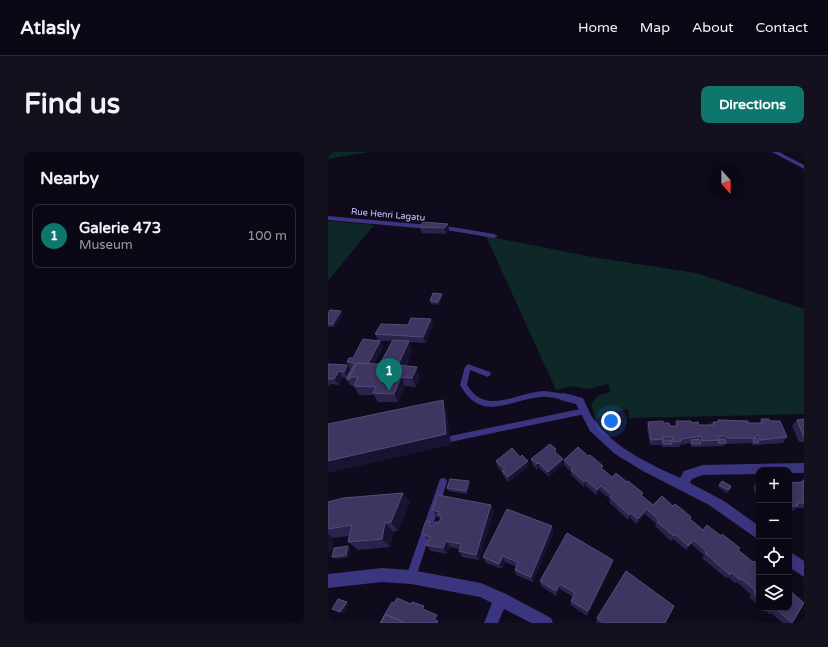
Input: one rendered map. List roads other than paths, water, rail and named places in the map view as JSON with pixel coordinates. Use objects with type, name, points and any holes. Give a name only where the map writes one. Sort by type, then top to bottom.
[{"type":"street","points":[[775,152],[804,167]]},
{"type":"street","name":"Rue Henri Lagatu","points":[[328,218],[452,229],[494,236]]},
{"type":"street","points":[[564,397],[580,401],[593,427],[609,443],[626,456],[648,469],[708,498],[729,511],[756,532]]},
{"type":"street","points":[[682,485],[688,475],[703,470],[804,468]]},
{"type":"street","points":[[792,560],[804,570]]},
{"type":"street","points":[[328,581],[382,575],[412,577],[481,590],[546,623]]},
{"type":"street","points":[[492,623],[501,599]]},
{"type":"lane","points":[[488,374],[468,367],[462,385],[468,393],[481,403],[497,404],[543,394],[564,397]]},
{"type":"lane","points":[[450,439],[585,411]]},
{"type":"lane","points":[[412,577],[441,498],[443,482]]},
{"type":"place","name":"Galerie 473","points":[[389,391]]}]
